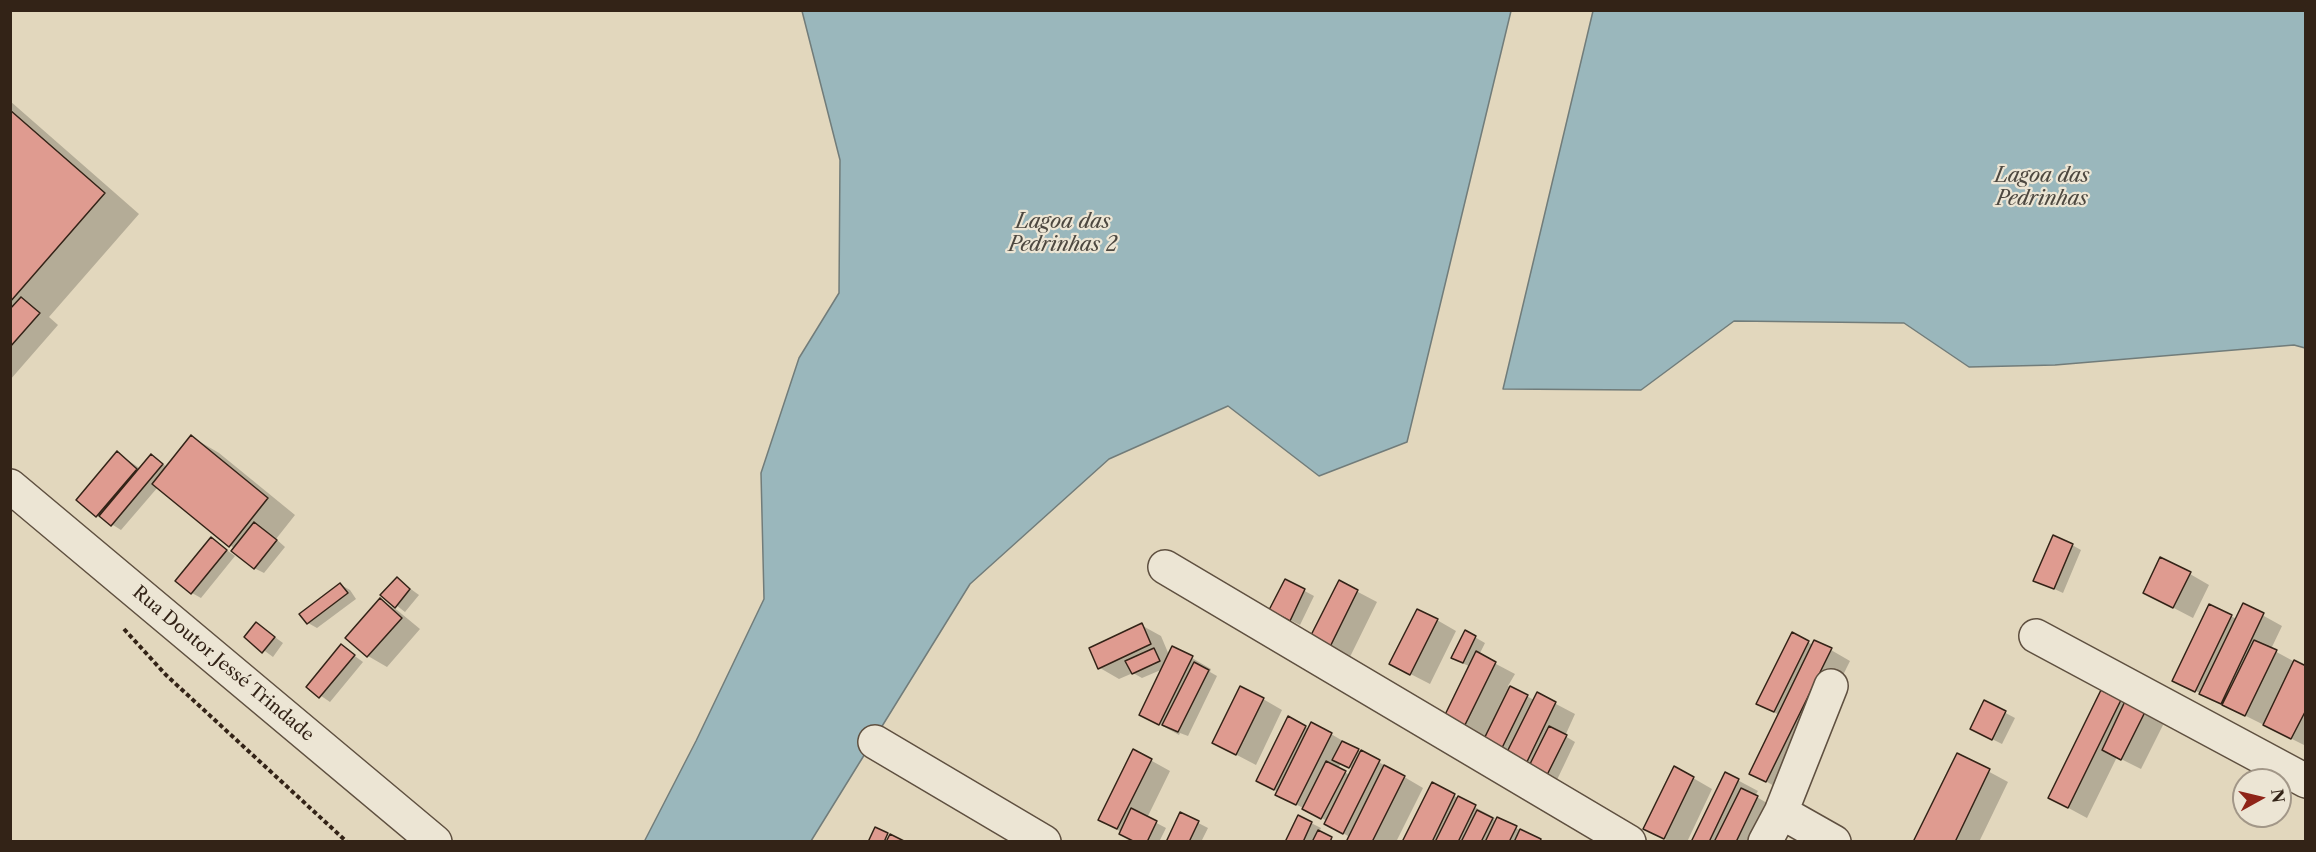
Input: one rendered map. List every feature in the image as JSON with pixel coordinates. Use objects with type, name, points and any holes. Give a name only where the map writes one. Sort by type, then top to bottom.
[{"type":"street","name":"Rua Doutor Jessé Trindade","points":[[10,486],[435,842]]},
{"type":"street","points":[[1165,567],[1629,842]]},
{"type":"street","points":[[2036,636],[2306,781]]},
{"type":"street","points":[[1765,842],[1780,812],[1831,686]]},
{"type":"street","points":[[875,742],[1044,842]]},
{"type":"street","points":[[1780,812],[1834,842]]},
{"type":"path","points":[[120,624],[166,675],[347,842]]},
{"type":"water","name":"Lagoa das Pedrinhas 2","points":[[802,11],[1511,11],[1407,442],[1319,476],[1228,406],[1109,459],[970,584],[811,841],[644,842],[696,741],[764,599],[761,473],[799,358],[839,293],[840,160]]},
{"type":"water","name":"Lagoa das Pedrinhas","points":[[1593,11],[2305,11],[2305,348],[2294,345],[2055,365],[1969,367],[1904,323],[1734,321],[1641,390],[1503,389]]},
{"type":"building","points":[[10,110],[105,193],[10,302]]},
{"type":"building","points":[[21,297],[40,313],[10,347],[10,309]]},
{"type":"building","points":[[191,435],[268,498],[229,547],[152,484]]},
{"type":"building","points":[[117,451],[137,469],[96,517],[76,500]]},
{"type":"building","points":[[151,454],[163,464],[111,526],[99,516]]},
{"type":"building","points":[[254,522],[277,540],[254,569],[231,551]]},
{"type":"building","points":[[2053,535],[2073,544],[2054,589],[2033,581]]},
{"type":"building","points":[[211,537],[227,550],[191,594],[175,581]]},
{"type":"building","points":[[2160,557],[2191,572],[2173,608],[2143,593]]},
{"type":"building","points":[[397,577],[410,589],[395,608],[380,595]]},
{"type":"building","points":[[1285,579],[1305,589],[1290,621],[1269,610]]},
{"type":"building","points":[[1339,580],[1358,590],[1326,655],[1306,645]]},
{"type":"building","points":[[340,583],[348,593],[307,624],[299,614]]},
{"type":"building","points":[[380,598],[402,618],[367,657],[345,638]]},
{"type":"building","points":[[2243,603],[2264,613],[2221,704],[2199,694]]},
{"type":"building","points":[[2209,604],[2232,615],[2195,692],[2172,681]]},
{"type":"building","points":[[1417,609],[1438,619],[1410,675],[1389,664]]},
{"type":"building","points":[[256,622],[275,637],[262,653],[244,637]]},
{"type":"building","points":[[1142,623],[1151,644],[1098,669],[1089,648]]},
{"type":"building","points":[[1465,630],[1476,636],[1463,663],[1451,658]]},
{"type":"building","points":[[1792,632],[1809,641],[1774,712],[1756,704]]},
{"type":"building","points":[[1814,640],[1832,648],[1766,782],[1749,774]]},
{"type":"building","points":[[2254,640],[2277,650],[2245,716],[2222,705]]},
{"type":"building","points":[[341,644],[355,655],[319,698],[306,687]]},
{"type":"building","points":[[1172,646],[1193,656],[1159,725],[1139,715]]},
{"type":"building","points":[[1154,648],[1160,661],[1132,674],[1125,661]]},
{"type":"building","points":[[1476,651],[1496,662],[1461,733],[1441,723]]},
{"type":"building","points":[[2294,660],[2306,666],[2306,710],[2291,739],[2263,725]]},
{"type":"building","points":[[1194,662],[1209,670],[1178,732],[1162,725]]},
{"type":"building","points":[[1240,686],[1264,698],[1236,755],[1212,743]]},
{"type":"building","points":[[1510,686],[1528,695],[1498,756],[1480,747]]},
{"type":"building","points":[[2101,690],[2121,700],[2068,808],[2048,798]]},
{"type":"building","points":[[1537,692],[1556,702],[1523,770],[1503,760]]},
{"type":"building","points":[[2127,697],[2148,706],[2121,760],[2102,750]]},
{"type":"building","points":[[1984,700],[2006,711],[1992,740],[1970,729]]},
{"type":"building","points":[[1288,716],[1306,726],[1274,790],[1256,781]]},
{"type":"building","points":[[1311,722],[1332,733],[1296,805],[1275,795]]},
{"type":"building","points":[[1549,726],[1567,735],[1545,779],[1527,770]]},
{"type":"building","points":[[1342,741],[1359,749],[1349,768],[1332,760]]},
{"type":"building","points":[[1133,749],[1152,759],[1117,829],[1098,820]]},
{"type":"building","points":[[1361,750],[1380,760],[1343,834],[1324,824]]},
{"type":"building","points":[[1957,753],[1990,769],[1955,842],[1913,842]]},
{"type":"building","points":[[1326,761],[1346,771],[1321,819],[1302,809]]},
{"type":"building","points":[[1384,765],[1405,776],[1372,842],[1346,842]]},
{"type":"building","points":[[1674,766],[1694,777],[1664,839],[1643,829]]},
{"type":"building","points":[[1725,772],[1739,779],[1709,842],[1691,842]]},
{"type":"building","points":[[1432,782],[1455,794],[1432,842],[1402,842]]},
{"type":"building","points":[[1741,788],[1758,796],[1736,842],[1714,842]]},
{"type":"building","points":[[1458,796],[1476,805],[1458,842],[1435,842]]},
{"type":"building","points":[[1131,808],[1157,821],[1147,842],[1135,842],[1119,834]]},
{"type":"building","points":[[1477,810],[1493,818],[1481,842],[1461,842]]},
{"type":"building","points":[[1180,812],[1199,821],[1189,842],[1166,842]]},
{"type":"building","points":[[1298,815],[1312,822],[1303,842],[1285,842]]},
{"type":"building","points":[[1497,817],[1517,826],[1509,842],[1485,842]]},
{"type":"building","points":[[875,827],[888,833],[884,842],[868,842]]},
{"type":"building","points":[[1520,829],[1541,839],[1540,842],[1514,842]]},
{"type":"building","points":[[1318,830],[1332,837],[1330,842],[1312,842]]},
{"type":"building","points":[[890,834],[906,842],[886,842]]}]
